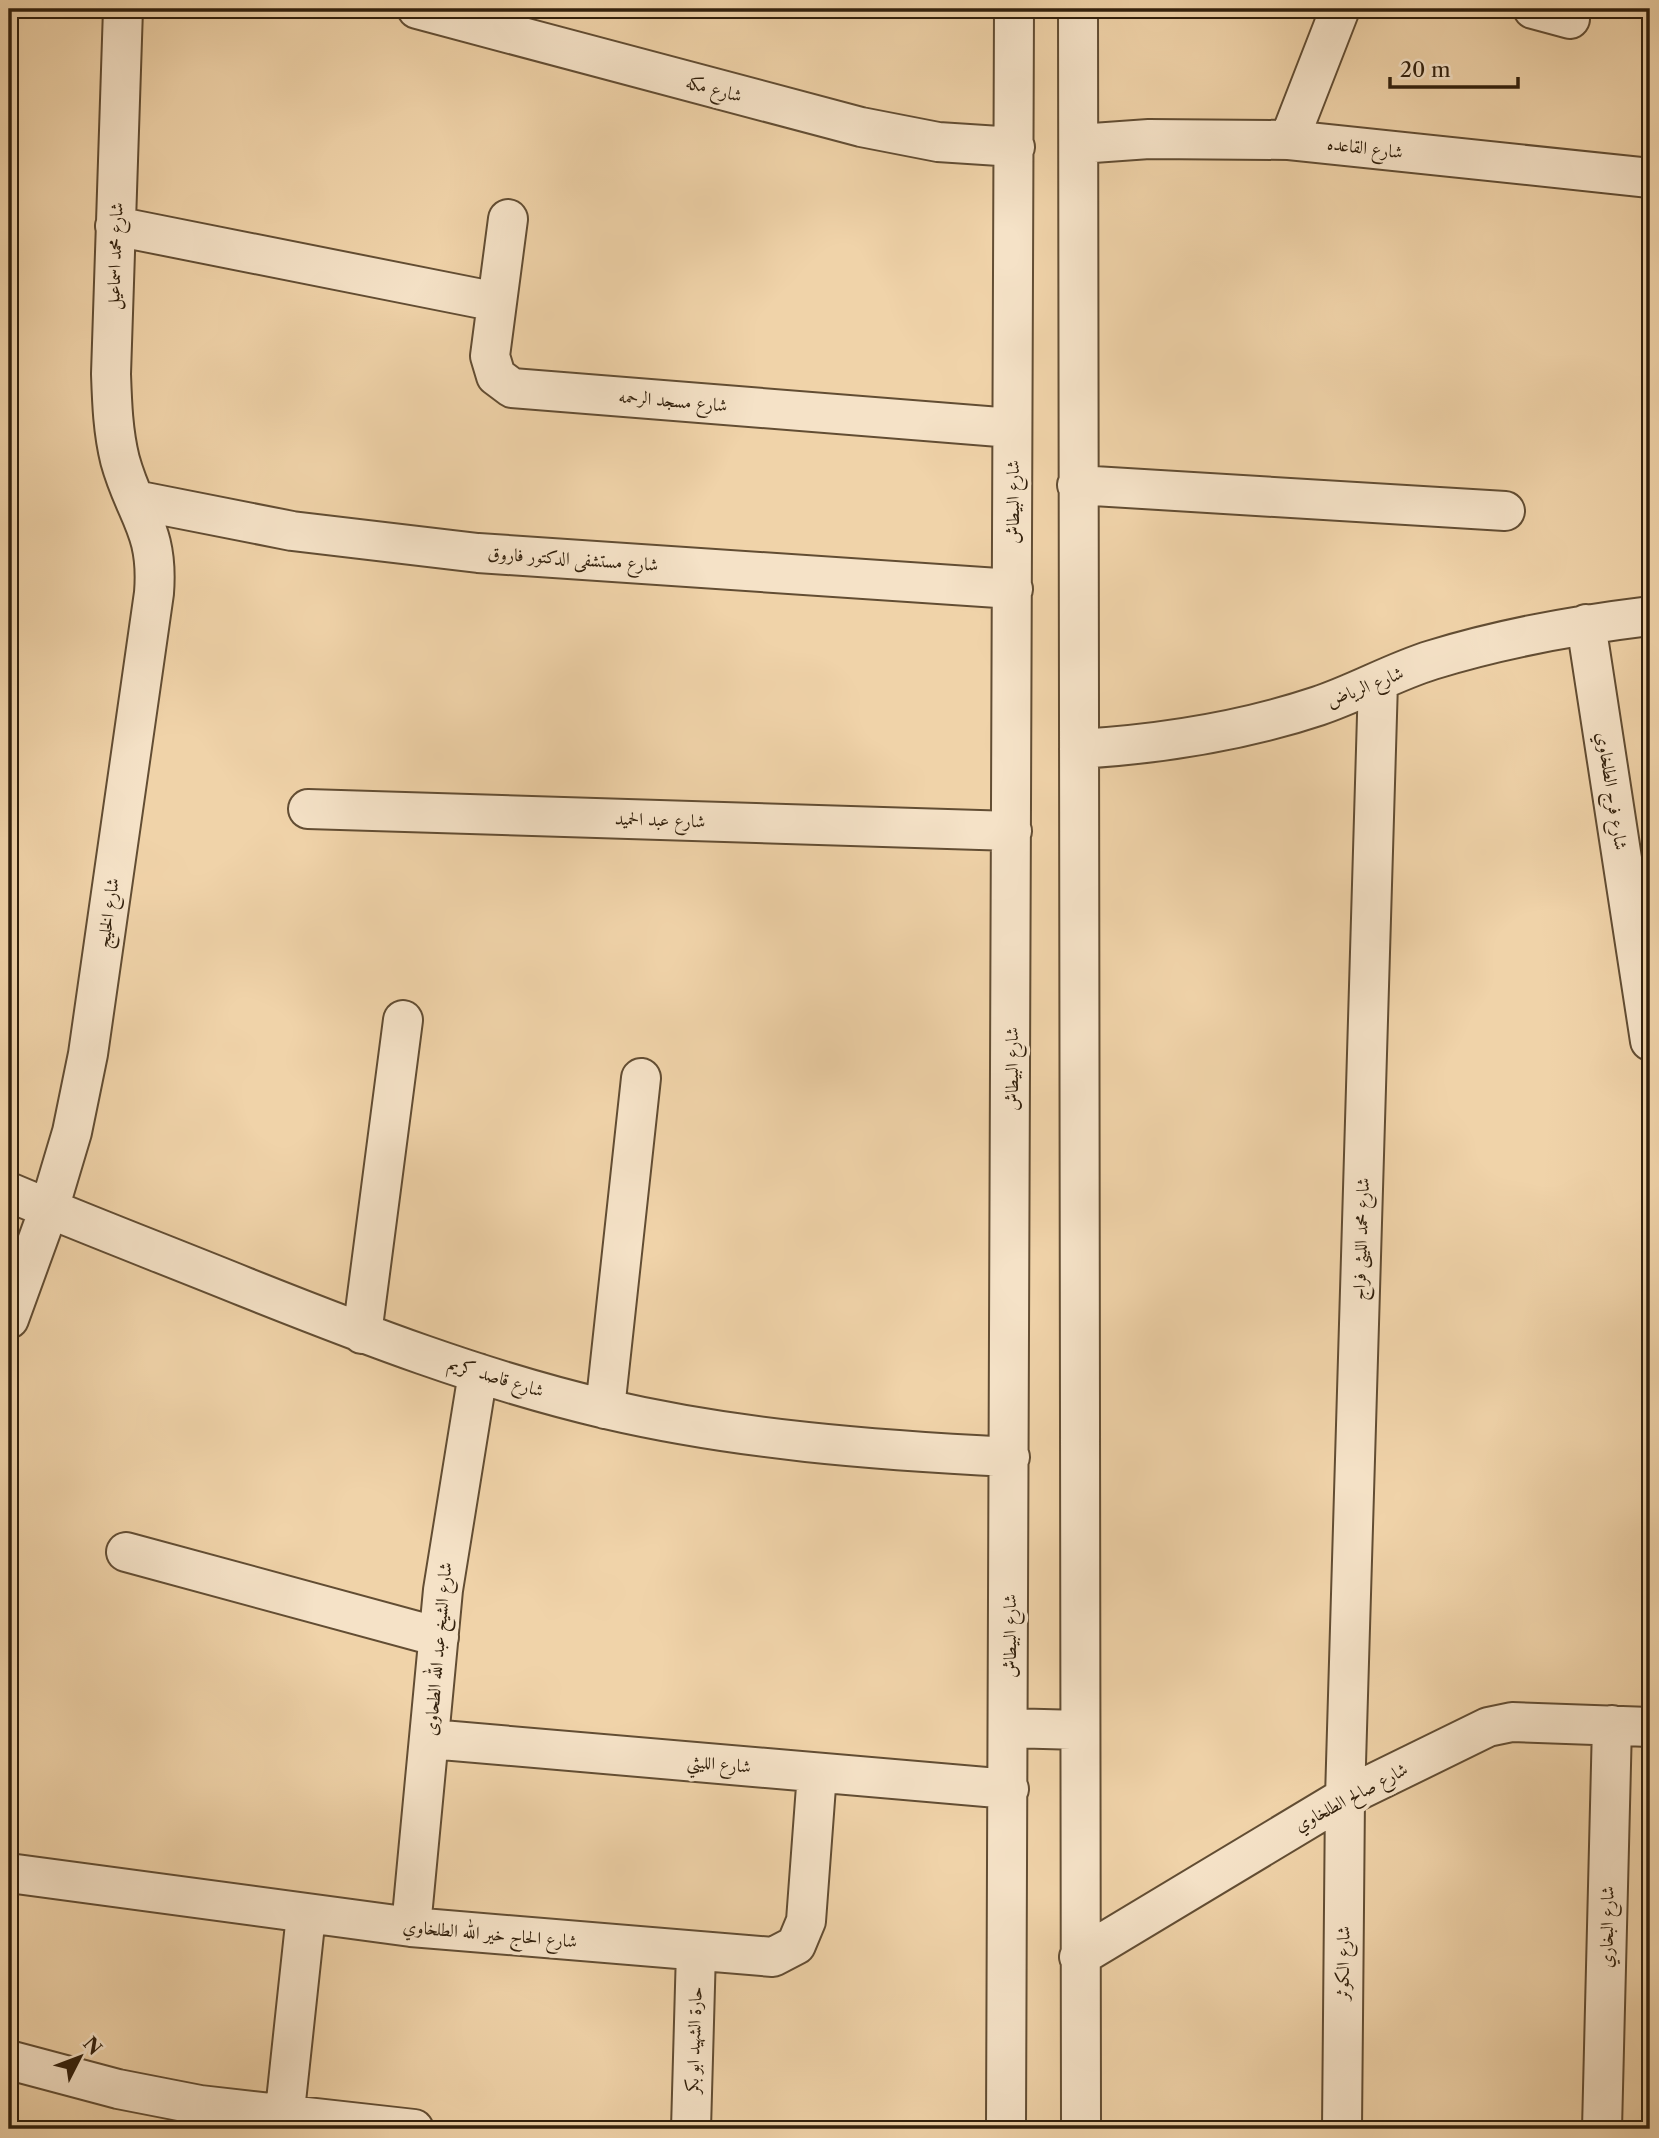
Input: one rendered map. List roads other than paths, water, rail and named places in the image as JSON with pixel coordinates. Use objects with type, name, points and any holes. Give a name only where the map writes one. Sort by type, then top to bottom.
[{"type":"street","name":"شارع محمد اسماعيل","points":[[123,9],[115,226],[112,417],[120,460],[135,500]]},
{"type":"street","name":"شارع مكه","points":[[417,9],[861,127],[938,142],[1015,146]]},
{"type":"street","name":"شارع البيطاش","points":[[1006,2129],[1014,9]]},
{"type":"street","points":[[1078,9],[1081,2129]]},
{"type":"street","points":[[1289,140],[1340,9]]},
{"type":"street","points":[[1533,9],[1570,19]]},
{"type":"street","name":"شارع القاعده","points":[[1079,144],[1160,139],[1289,140],[1650,178]]},
{"type":"street","name":"شارع مسجد الرحمه","points":[[508,219],[490,356],[496,376],[512,387],[1012,428]]},
{"type":"street","points":[[115,226],[498,302]]},
{"type":"street","points":[[1077,485],[1504,511]]},
{"type":"street","name":"شارع مستشفى الدكتور فاروق","points":[[135,500],[292,531],[478,553],[1013,589]]},
{"type":"street","name":"شارع الخليج","points":[[9,1319],[49,1209],[72,1132],[88,1054],[155,593],[154,544],[135,500]]},
{"type":"street","name":"شارع الرياض","points":[[1079,749],[1201,737],[1262,724],[1321,705],[1429,661],[1481,646],[1586,624],[1650,616]]},
{"type":"street","name":"شارع فرج الطلخاوي","points":[[1586,624],[1650,1041]]},
{"type":"street","name":"شارع محمد الليثى فراج","points":[[1345,1797],[1378,681]]},
{"type":"street","name":"شارع عبد الحميد","points":[[308,809],[1012,831]]},
{"type":"street","points":[[362,1334],[403,1020]]},
{"type":"street","points":[[605,1409],[641,1078]]},
{"type":"street","name":"شارع قاصد كريم","points":[[9,1192],[362,1334],[478,1373],[605,1409],[774,1440],[875,1450],[1010,1457]]},
{"type":"street","name":"شارع الشيخ عبد الله الطحاوى","points":[[411,1927],[452,1517],[478,1373]]},
{"type":"street","points":[[126,1552],[439,1637]]},
{"type":"street","name":"شارع صالح الطلخاوي","points":[[1079,1957],[1345,1797],[1488,1727],[1512,1722],[1650,1727]]},
{"type":"street","name":"شارع البخاري","points":[[1602,2129],[1612,1725]]},
{"type":"street","points":[[1009,1728],[1080,1730]]},
{"type":"street","name":"شارع الليثي","points":[[430,1739],[1009,1789]]},
{"type":"street","name":"شارع الحاج خير الله الطلخاوي","points":[[9,1873],[411,1927],[773,1957],[796,1945],[806,1922],[817,1773]]},
{"type":"street","name":"شارع الكوثر","points":[[1342,2129],[1345,1797]]},
{"type":"street","points":[[284,2122],[306,1915]]},
{"type":"street","name":"حارة الشهيد ابو بكر","points":[[691,2129],[696,1951]]},
{"type":"street","points":[[9,2060],[118,2089],[284,2122],[414,2129]]}]
